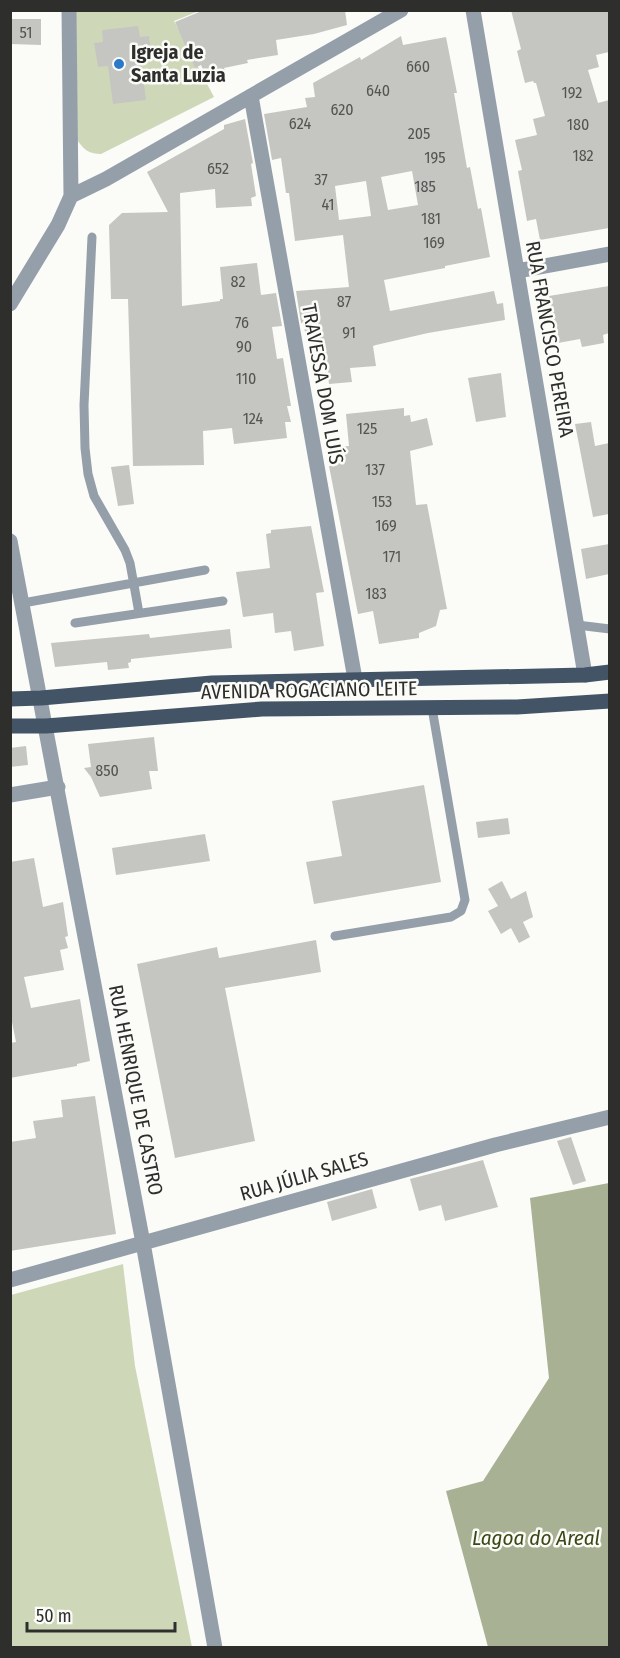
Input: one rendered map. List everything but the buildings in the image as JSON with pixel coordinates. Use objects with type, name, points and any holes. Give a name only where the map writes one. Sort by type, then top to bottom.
[{"type":"main road","name":"AVENIDA ROGACIANO LEITE","points":[[10,699],[212,683],[585,675],[609,672]]},
{"type":"main road","name":"AVENIDA ROGACIANO LEITE","points":[[10,726],[46,726],[262,709],[546,706],[609,701]]},
{"type":"street","points":[[10,304],[58,225],[71,196],[69,10]]},
{"type":"street","points":[[71,196],[106,179],[401,10]]},
{"type":"street","name":"RUA FRANCISCO PEREIRA","points":[[473,10],[585,675]]},
{"type":"street","name":"TRAVESSA DOM LUÍS","points":[[251,96],[355,680]]},
{"type":"street","points":[[517,271],[609,254]]},
{"type":"street","name":"RUA HENRIQUE DE CASTRO","points":[[10,541],[143,1243],[215,1647]]},
{"type":"street","points":[[10,795],[58,787]]},
{"type":"street","name":"RUA JÚLIA SALES","points":[[10,1280],[495,1145],[609,1117]]},
{"type":"lane","points":[[92,237],[84,405],[88,474],[94,496],[125,550],[139,613]]},
{"type":"lane","points":[[23,603],[206,570]]},
{"type":"lane","points":[[75,623],[223,601]]},
{"type":"lane","points":[[577,625],[609,629]]},
{"type":"lane","points":[[335,936],[451,917],[461,910],[465,900],[432,708]]},
{"type":"shaded area","points":[[76,11],[199,11],[174,21],[214,97],[101,154],[87,150],[77,140]]},
{"type":"shaded area","points":[[123,1264],[135,1366],[192,1647],[11,1647],[11,1295]]},
{"type":"water","name":"Lagoa do Areal","points":[[609,1183],[609,1647],[488,1647],[446,1491],[483,1481],[549,1378],[530,1198]]},
{"type":"place","name":"Igreja de Santa Luzia","points":[[119,64]]}]
